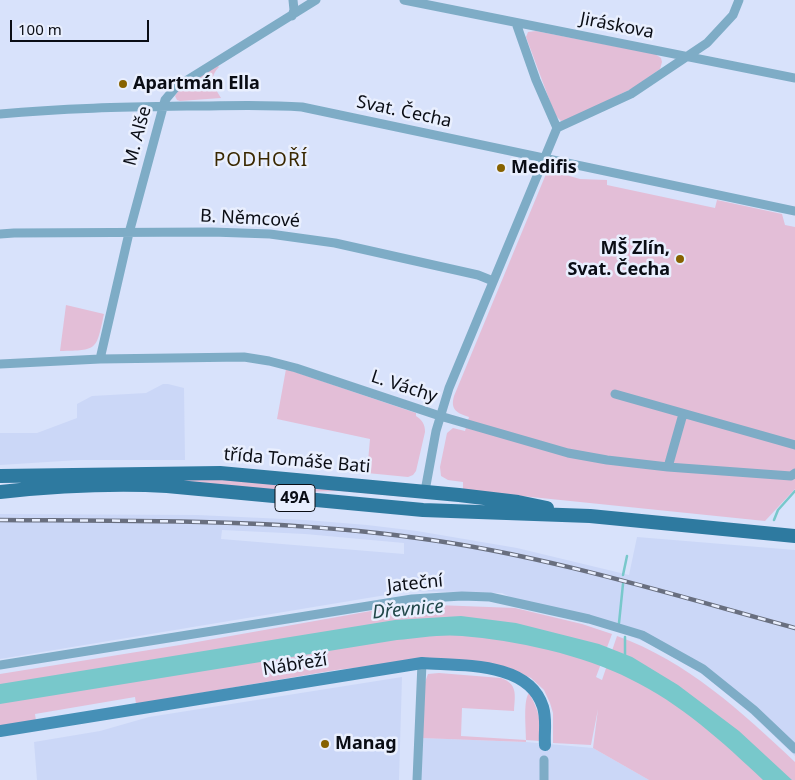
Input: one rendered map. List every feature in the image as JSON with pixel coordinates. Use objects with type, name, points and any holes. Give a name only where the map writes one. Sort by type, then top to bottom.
[{"type":"main road","name":"třída Tomáše Bati","points":[[0,476],[220,473],[425,491],[518,502],[590,516]]},
{"type":"main road","name":"třída Tomáše Bati","points":[[0,492],[35,488],[138,484],[424,510],[590,516],[793,536]]},
{"type":"main road","points":[[424,510],[425,491]]},
{"type":"street","points":[[292,16],[294,10],[293,0]]},
{"type":"street","name":"M. Alše","points":[[100,359],[129,233],[162,106],[167,96],[176,87],[316,0]]},
{"type":"street","name":"Jiráskova","points":[[404,0],[795,78]]},
{"type":"street","points":[[425,491],[440,416],[448,388],[557,128],[631,94],[707,43],[722,28],[739,0]]},
{"type":"street","points":[[516,22],[536,80],[557,128]]},
{"type":"street","name":"Svat. Čecha","points":[[0,114],[55,109],[162,106],[277,105],[302,107],[795,211]]},
{"type":"street","name":"B. Němcové","points":[[0,234],[212,232],[303,237],[478,275],[492,281]]},
{"type":"street","name":"L. Váchy","points":[[0,364],[100,359],[244,357],[296,368],[440,416],[568,453],[614,461],[668,467],[792,476],[795,473]]},
{"type":"street","points":[[615,394],[795,445]]},
{"type":"street","points":[[668,467],[683,414]]},
{"type":"street","name":"Jateční","points":[[0,665],[412,599],[462,596],[490,597],[589,619],[642,635],[703,669],[754,710],[795,749]]},
{"type":"street","points":[[417,780],[422,663]]},
{"type":"street","name":"Nábřeží","points":[[0,731],[422,663],[491,668],[525,680],[536,691],[542,704],[546,720],[545,745]]},
{"type":"street","points":[[544,760],[544,780]]},
{"type":"shaded area","points":[[536,31],[655,54],[661,58],[662,62],[660,69],[633,88],[568,120],[561,121],[555,115],[526,37],[528,32]]},
{"type":"shaded area","points":[[217,65],[219,67],[214,75],[213,82],[221,98],[177,100],[175,96],[179,90]]},
{"type":"shaded area","points":[[552,171],[580,179],[607,180],[607,185],[715,208],[717,200],[782,214],[785,225],[795,227],[795,489],[765,521],[463,490],[463,482],[448,480],[441,476],[440,467],[447,433],[453,428],[465,431],[469,417],[461,414],[454,408],[454,396],[546,174]]},
{"type":"shaded area","points":[[66,305],[104,314],[97,342],[89,349],[60,351]]},
{"type":"shaded area","points":[[286,369],[416,413],[416,416],[424,424],[425,432],[416,471],[413,475],[408,477],[367,473],[370,439],[277,419]]},
{"type":"shaded area","points":[[163,384],[184,388],[185,460],[79,460],[0,465],[0,433],[37,433],[77,418],[77,404],[92,396],[146,393]]},
{"type":"shaded area","points":[[195,478],[219,479],[406,497],[340,491],[293,492],[174,481]]},
{"type":"shaded area","points":[[0,514],[197,515],[367,525],[417,531],[517,548],[629,575],[637,537],[795,550],[795,756],[750,713],[702,674],[652,645],[577,614],[510,597],[502,593],[410,591],[0,659]],"holes":[[[222,530],[305,534],[404,543],[404,554],[221,539]]]},
{"type":"shaded area","points":[[410,604],[515,608],[582,624],[612,634],[596,677],[602,680],[617,636],[643,647],[667,659],[690,674],[755,725],[795,762],[795,780],[649,780],[593,748],[598,709],[591,745],[553,743],[553,713],[544,690],[531,678],[507,667],[416,661],[336,670],[136,704],[135,697],[35,714],[36,721],[0,727],[0,674],[180,645]]},
{"type":"shaded area","points":[[461,616],[516,623],[599,644],[632,657],[678,685],[739,731],[792,780],[763,780],[684,711],[612,670],[570,656],[526,645],[462,636],[397,640],[0,704],[0,684],[395,620]]},
{"type":"shaded area","points":[[439,673],[501,678],[510,683],[514,691],[514,711],[462,708],[461,736],[526,740],[526,742],[421,738],[424,685],[428,674]]},
{"type":"shaded area","points":[[402,677],[399,780],[37,780],[34,742],[100,731],[149,717]]},
{"type":"shaded area","points":[[529,693],[539,716],[540,741],[526,740],[525,708]]},
{"type":"shaded area","points":[[422,738],[526,742],[593,748],[649,780],[420,780]]},
{"type":"waterway","points":[[774,520],[778,510],[795,491]]},
{"type":"waterway","points":[[623,575],[627,556]]},
{"type":"waterway","points":[[619,623],[623,584]]},
{"type":"waterway","points":[[625,637],[625,656]]},
{"type":"railway","points":[[0,520],[261,524],[313,527],[417,538],[465,545],[560,565],[795,628]]},
{"type":"place","name":"Apartmán Ella","points":[[123,84]]},
{"type":"place","name":"Medifis","points":[[501,168]]},
{"type":"place","name":"MŠ Zlín, Svat. Čecha","points":[[680,259]]},
{"type":"place","name":"Manag","points":[[325,744]]},
{"type":"district","name":"PODHOŘÍ","points":[[261,161]]},
{"type":"water label","name":"Dřevnice","points":[[408,610]]}]
